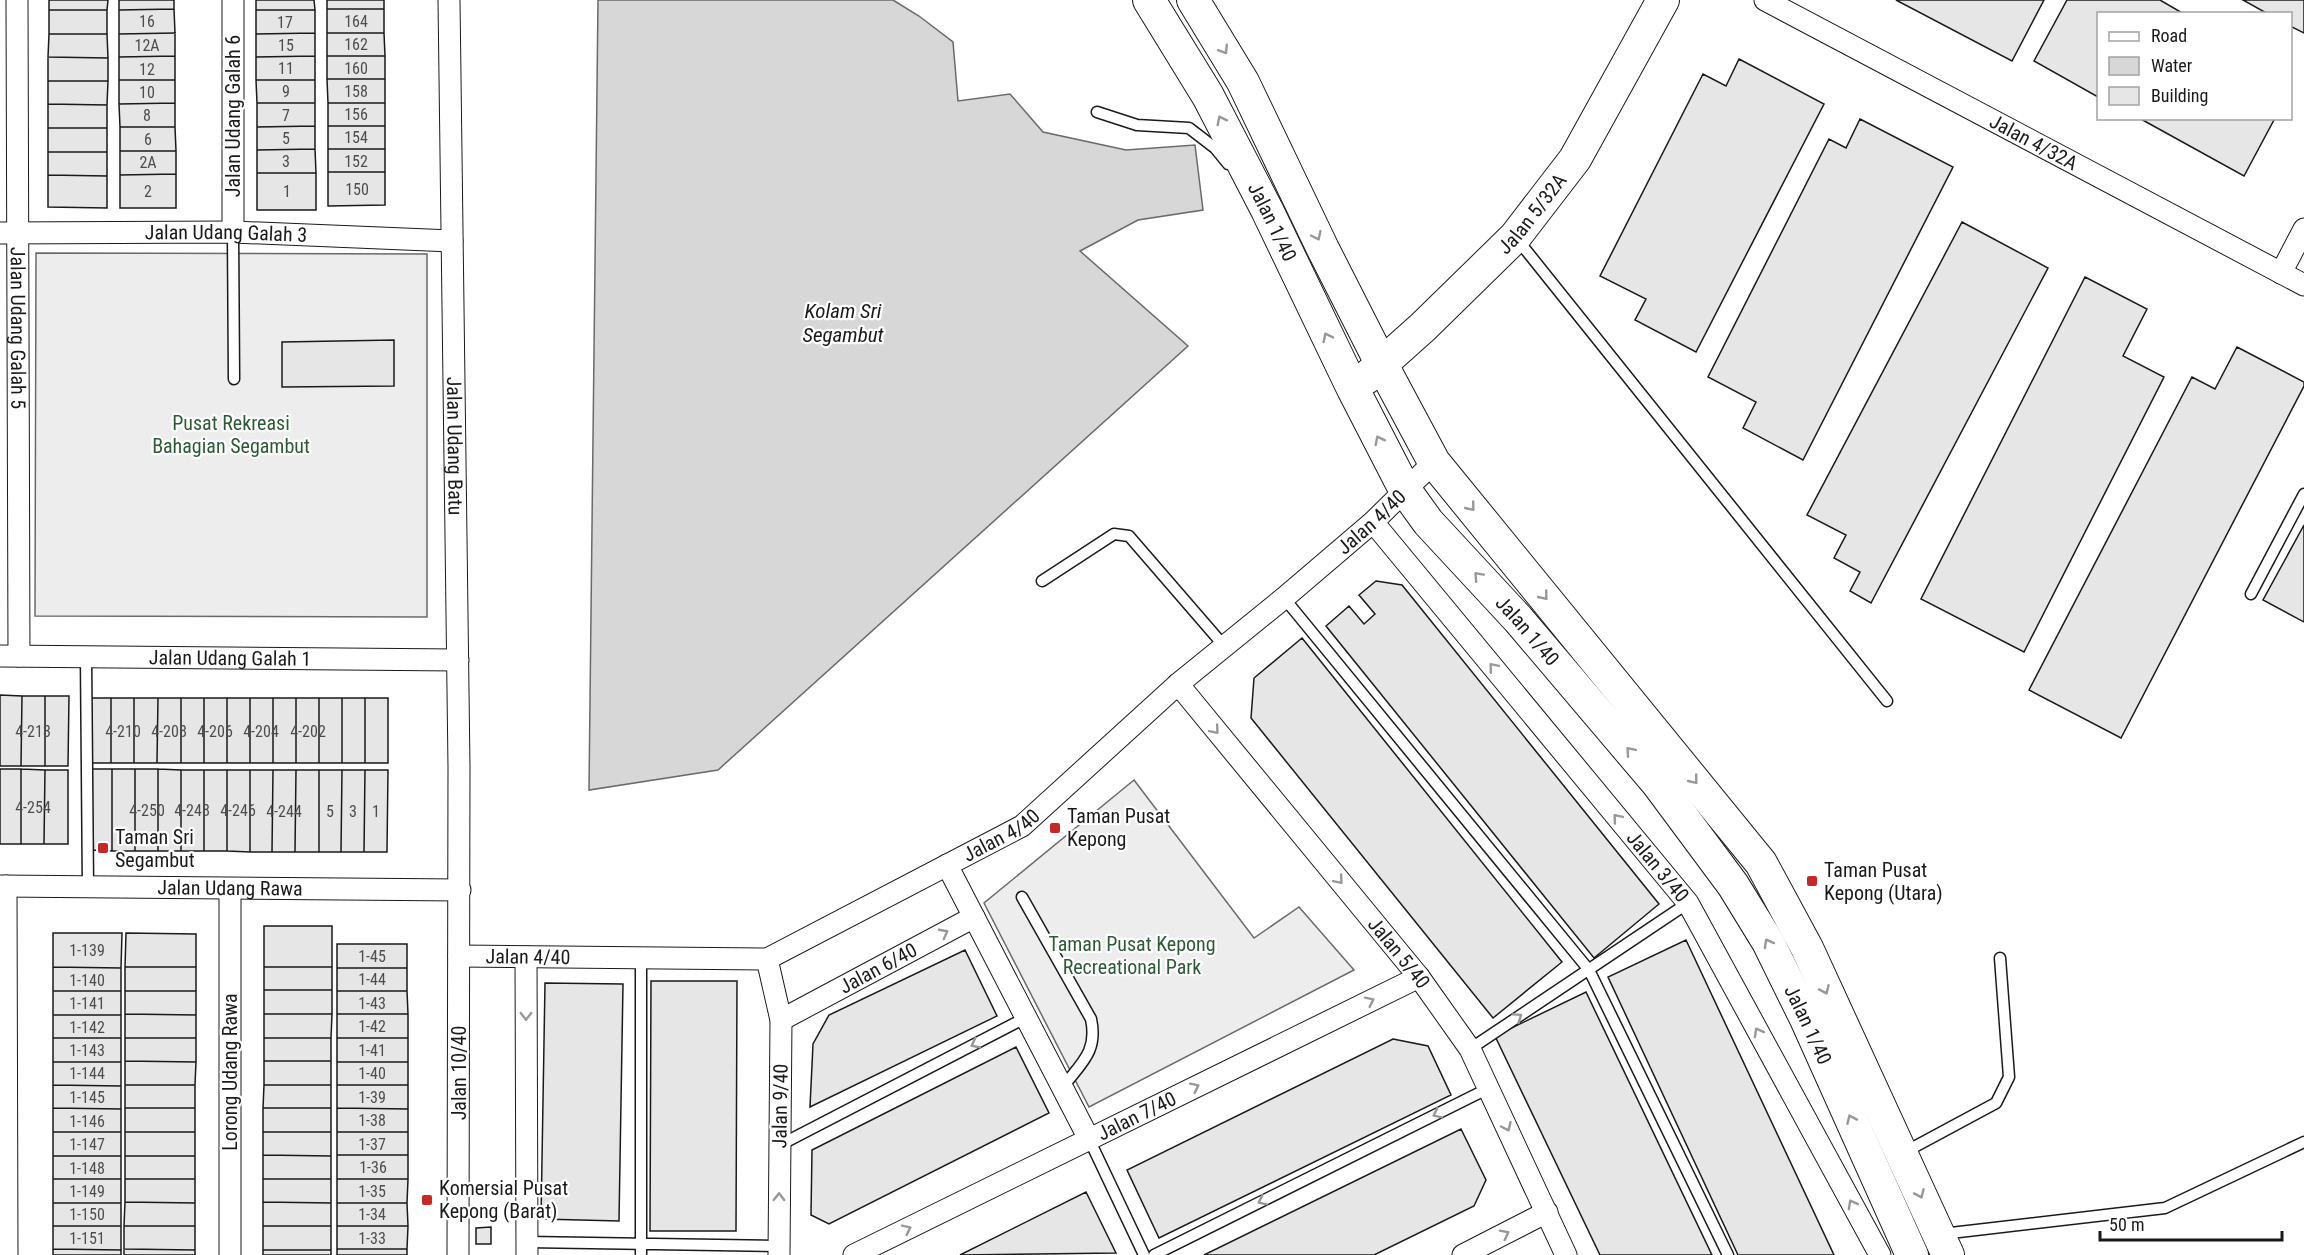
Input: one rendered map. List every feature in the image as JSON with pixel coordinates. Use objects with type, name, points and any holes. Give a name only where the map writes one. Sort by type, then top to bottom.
[{"type":"main road","name":"Jalan 1/40","points":[[1149,0],[1208,96],[1405,490],[1428,522],[1518,619],[1658,784],[1733,885],[1768,942],[1806,1019],[1907,1253]]},
{"type":"main road","name":"Jalan 1/40","points":[[1192,0],[1244,82],[1323,249],[1434,462],[1761,863],[1807,948],[1943,1245]]},
{"type":"main road","name":"Jalan 5/32A","points":[[1353,389],[1423,327],[1515,237],[1575,159],[1663,0]]},
{"type":"street","name":"Jalan Udang Galah 5","points":[[10,656],[9,233],[17,0]]},
{"type":"street","name":"Jalan Udang Galah 6","points":[[233,0],[233,232]]},
{"type":"street","name":"Jalan Udang Batu","points":[[449,0],[460,890]]},
{"type":"street","name":"Jalan 4/32A","points":[[1765,0],[2304,285]]},
{"type":"street","points":[[2281,273],[2304,229]]},
{"type":"street","name":"Jalan Udang Galah 3","points":[[9,233],[233,232],[453,241]]},
{"type":"street","name":"Jalan 4/40","points":[[459,956],[767,959],[1022,826],[1178,684],[1284,598],[1372,522],[1434,462]]},
{"type":"street","name":"Jalan 3/40","points":[[1372,522],[1688,903],[1880,1255]]},
{"type":"street","name":"Jalan Udang Galah 1","points":[[10,656],[458,660]]},
{"type":"street","name":"Jalan 5/40","points":[[1178,684],[1419,977],[1470,1050],[1566,1255]]},
{"type":"street","points":[[947,865],[1089,1140]]},
{"type":"street","points":[[3,886],[3,1175],[7,1255]]},
{"type":"street","name":"Jalan Udang Rawa","points":[[3,886],[460,890]]},
{"type":"street","name":"Lorong Udang Rawa","points":[[230,889],[230,1255]]},
{"type":"street","name":"Jalan 10/40","points":[[458,1255],[460,890]]},
{"type":"street","name":"Jalan 6/40","points":[[782,1020],[974,917]]},
{"type":"street","points":[[525,957],[527,1249]]},
{"type":"street","name":"Jalan 9/40","points":[[767,959],[782,1020],[778,1250]]},
{"type":"street","name":"Jalan 7/40","points":[[854,1255],[1419,977]]},
{"type":"street","points":[[1463,1255],[1547,1212]]},
{"type":"street","points":[[1907,1253],[1943,1245]]},
{"type":"lane","points":[[1096,112],[1137,125],[1189,128],[1215,148],[1267,210]]},
{"type":"lane","points":[[233,232],[234,379]]},
{"type":"lane","points":[[1515,237],[1887,701]]},
{"type":"lane","points":[[2251,594],[2304,494]]},
{"type":"lane","points":[[1042,581],[1114,534],[1129,536],[1225,647]]},
{"type":"lane","points":[[1284,598],[1589,970],[1728,1255]]},
{"type":"lane","points":[[86,657],[88,887]]},
{"type":"lane","points":[[1022,897],[1091,1019],[1095,1036],[1091,1050],[1063,1087]]},
{"type":"lane","points":[[1470,1050],[1688,903]]},
{"type":"lane","points":[[641,958],[641,1255]]},
{"type":"lane","points":[[1902,1154],[1996,1103],[2003,1091],[2009,1077],[2000,958]]},
{"type":"lane","points":[[780,1145],[1027,1017]]},
{"type":"lane","points":[[1154,1255],[1489,1088]]},
{"type":"lane","points":[[1089,1140],[1144,1255]]},
{"type":"lane","points":[[1943,1245],[2166,1208],[2304,1142]]},
{"type":"lane","points":[[527,1249],[641,1243],[778,1250]]},
{"type":"shaded area","name":"Pusat Rekreasi Bahagian Segambut","points":[[36,253],[427,254],[427,617],[35,616]]},
{"type":"shaded area","name":"Taman Pusat Kepong Recreational Park","points":[[1134,780],[1254,938],[1299,907],[1354,970],[1089,1107],[984,903]]},
{"type":"water","name":"Kolam Sri Segambut","points":[[598,0],[893,0],[919,16],[953,42],[958,101],[1010,94],[1043,132],[1126,150],[1195,145],[1203,210],[1138,220],[1080,251],[1188,346],[718,770],[589,790]]},
{"type":"building","points":[[49,0],[108,0],[107,10],[49,10]]},
{"type":"building","points":[[119,0],[174,0],[174,9],[119,10]]},
{"type":"building","points":[[256,0],[314,0],[315,10],[256,10]]},
{"type":"building","points":[[327,0],[384,0],[384,9],[327,9]]},
{"type":"building","points":[[1896,0],[2044,0],[2012,61]]},
{"type":"building","points":[[2067,0],[2160,0],[2181,12],[2097,12],[2097,96],[2034,61]]},
{"type":"building","points":[[2243,0],[2304,0],[2304,33],[2292,27],[2292,12],[2264,12]]},
{"type":"building","points":[[174,9],[175,33],[119,34],[119,10]]},
{"type":"building","points":[[327,9],[384,9],[384,33],[327,33]]},
{"type":"building","points":[[49,10],[107,10],[107,34],[49,34]]},
{"type":"building","points":[[256,10],[315,10],[315,33],[256,34]]},
{"type":"building","points":[[175,33],[175,56],[119,57],[119,34]]},
{"type":"building","points":[[315,33],[315,56],[256,57],[256,34]]},
{"type":"building","points":[[327,33],[384,33],[385,56],[327,56]]},
{"type":"building","points":[[49,34],[107,34],[108,58],[48,57]]},
{"type":"building","points":[[175,56],[175,80],[119,80],[119,57]]},
{"type":"building","points":[[315,56],[315,80],[256,80],[256,57]]},
{"type":"building","points":[[327,56],[385,56],[385,79],[327,79]]},
{"type":"building","points":[[48,57],[108,58],[108,81],[48,81]]},
{"type":"building","points":[[1739,59],[1824,104],[1696,352],[1635,320],[1646,299],[1600,276],[1703,74],[1726,86]]},
{"type":"building","points":[[327,79],[385,79],[385,103],[328,103]]},
{"type":"building","points":[[119,80],[175,80],[175,103],[119,104]]},
{"type":"building","points":[[256,80],[315,80],[315,103],[257,103]]},
{"type":"building","points":[[48,81],[108,81],[107,105],[48,104]]},
{"type":"building","points":[[175,103],[175,127],[120,127],[119,104]]},
{"type":"building","points":[[257,103],[315,103],[315,126],[257,127]]},
{"type":"building","points":[[328,103],[385,103],[385,126],[328,126]]},
{"type":"building","points":[[48,104],[107,105],[107,128],[48,128]]},
{"type":"building","points":[[1860,119],[1953,167],[1803,460],[1743,428],[1756,402],[1708,377],[1829,139],[1846,148]]},
{"type":"building","points":[[2143,120],[2274,120],[2244,176]]},
{"type":"building","points":[[315,126],[315,149],[257,150],[257,127]]},
{"type":"building","points":[[328,126],[385,126],[385,149],[328,149]]},
{"type":"building","points":[[120,127],[175,127],[176,151],[120,151]]},
{"type":"building","points":[[48,128],[107,128],[107,152],[48,152]]},
{"type":"building","points":[[315,149],[316,173],[257,173],[257,150]]},
{"type":"building","points":[[328,149],[385,149],[385,172],[328,172]]},
{"type":"building","points":[[120,151],[176,151],[176,174],[120,175]]},
{"type":"building","points":[[48,152],[107,152],[107,176],[48,175]]},
{"type":"building","points":[[328,172],[385,172],[385,205],[328,206]]},
{"type":"building","points":[[257,173],[316,173],[316,210],[257,210]]},
{"type":"building","points":[[176,174],[176,208],[120,208],[120,175]]},
{"type":"building","points":[[48,175],[107,176],[107,208],[48,207]]},
{"type":"building","points":[[1962,222],[2048,268],[1871,603],[1850,591],[1860,572],[1834,558],[1846,535],[1807,515]]},
{"type":"building","points":[[2085,277],[2147,309],[2123,356],[2164,377],[2024,652],[1921,599]]},
{"type":"building","points":[[394,340],[394,386],[282,387],[282,342]]},
{"type":"building","points":[[2237,347],[2304,382],[2304,386],[2121,738],[2029,690],[2192,377],[2215,389]]},
{"type":"building","points":[[2304,525],[2304,622],[2263,600]]},
{"type":"building","points":[[1376,581],[1402,585],[1659,904],[1594,958],[1326,626],[1349,606],[1364,624],[1375,614],[1359,595]]},
{"type":"building","points":[[1302,638],[1562,962],[1493,1018],[1251,718],[1254,678]]},
{"type":"building","points":[[0,695],[22,696],[21,766],[0,766]]},
{"type":"building","points":[[22,696],[45,696],[45,766],[21,766]]},
{"type":"building","points":[[45,696],[69,696],[68,766],[45,766]]},
{"type":"building","points":[[88,698],[111,698],[111,763],[88,763]]},
{"type":"building","points":[[111,698],[134,698],[134,763],[111,763]]},
{"type":"building","points":[[134,698],[158,698],[157,763],[134,763]]},
{"type":"building","points":[[158,698],[181,698],[181,763],[157,763]]},
{"type":"building","points":[[181,698],[204,698],[204,763],[181,763]]},
{"type":"building","points":[[204,698],[227,698],[227,763],[204,763]]},
{"type":"building","points":[[227,698],[250,698],[250,763],[227,763]]},
{"type":"building","points":[[250,698],[273,698],[273,763],[250,763]]},
{"type":"building","points":[[273,698],[296,698],[296,763],[273,763]]},
{"type":"building","points":[[296,698],[319,698],[319,763],[296,763]]},
{"type":"building","points":[[319,698],[342,698],[342,763],[319,763]]},
{"type":"building","points":[[342,698],[365,698],[365,763],[342,763]]},
{"type":"building","points":[[365,698],[388,698],[388,763],[365,763]]},
{"type":"building","points":[[0,769],[21,769],[21,844],[0,844]]},
{"type":"building","points":[[21,769],[45,770],[44,844],[21,844]]},
{"type":"building","points":[[89,769],[112,769],[112,851],[89,850]]},
{"type":"building","points":[[112,769],[135,769],[135,851],[112,851]]},
{"type":"building","points":[[135,769],[158,769],[158,851],[135,851]]},
{"type":"building","points":[[158,769],[181,770],[181,851],[158,851]]},
{"type":"building","points":[[45,770],[68,770],[68,844],[44,844]]},
{"type":"building","points":[[181,770],[204,770],[204,851],[181,851]]},
{"type":"building","points":[[204,770],[227,770],[227,851],[204,851]]},
{"type":"building","points":[[227,770],[250,770],[250,852],[227,851]]},
{"type":"building","points":[[250,770],[273,770],[272,852],[250,852]]},
{"type":"building","points":[[273,770],[296,770],[295,852],[272,852]]},
{"type":"building","points":[[296,770],[319,770],[319,852],[295,852]]},
{"type":"building","points":[[319,770],[342,770],[341,852],[319,852]]},
{"type":"building","points":[[342,770],[365,770],[364,852],[341,852]]},
{"type":"building","points":[[365,770],[388,770],[387,852],[364,852]]},
{"type":"building","points":[[264,926],[332,926],[332,967],[264,967]]},
{"type":"building","points":[[53,933],[122,933],[121,968],[53,967]]},
{"type":"building","points":[[126,933],[196,934],[196,967],[125,967]]},
{"type":"building","points":[[1686,940],[1834,1255],[1738,1255],[1608,977]]},
{"type":"building","points":[[337,944],[407,944],[407,968],[337,968]]},
{"type":"building","points":[[965,950],[997,1016],[810,1107],[813,1044],[829,1015]]},
{"type":"building","points":[[53,967],[121,968],[121,991],[53,991]]},
{"type":"building","points":[[125,967],[196,967],[196,991],[125,991]]},
{"type":"building","points":[[264,967],[332,967],[332,990],[264,990]]},
{"type":"building","points":[[337,968],[407,968],[407,991],[337,991]]},
{"type":"building","points":[[651,981],[737,981],[736,1231],[650,1231]]},
{"type":"building","points":[[545,983],[623,984],[619,1221],[541,1219]]},
{"type":"building","points":[[264,990],[332,990],[332,1014],[264,1014]]},
{"type":"building","points":[[53,991],[121,991],[121,1015],[53,1015]]},
{"type":"building","points":[[125,991],[196,991],[196,1015],[125,1014]]},
{"type":"building","points":[[337,991],[407,991],[408,1014],[337,1014]]},
{"type":"building","points":[[1586,992],[1712,1255],[1600,1255],[1495,1036]]},
{"type":"building","points":[[125,1014],[196,1015],[196,1038],[125,1038]]},
{"type":"building","points":[[264,1014],[332,1014],[331,1038],[264,1038]]},
{"type":"building","points":[[337,1014],[408,1014],[408,1038],[337,1038]]},
{"type":"building","points":[[53,1015],[121,1015],[121,1038],[53,1038]]},
{"type":"building","points":[[53,1038],[121,1038],[121,1062],[53,1062]]},
{"type":"building","points":[[125,1038],[196,1038],[196,1062],[125,1061]]},
{"type":"building","points":[[264,1038],[331,1038],[331,1061],[264,1061]]},
{"type":"building","points":[[337,1038],[408,1038],[408,1062],[337,1062]]},
{"type":"building","points":[[1393,1039],[1428,1046],[1451,1095],[1159,1238],[1127,1170]]},
{"type":"building","points":[[1016,1047],[1049,1113],[829,1224],[811,1215],[812,1150]]},
{"type":"building","points":[[125,1061],[196,1062],[195,1085],[125,1085]]},
{"type":"building","points":[[264,1061],[331,1061],[331,1085],[264,1085]]},
{"type":"building","points":[[53,1062],[121,1062],[121,1086],[53,1085]]},
{"type":"building","points":[[337,1062],[408,1062],[408,1085],[337,1085]]},
{"type":"building","points":[[53,1085],[121,1086],[121,1109],[53,1108]]},
{"type":"building","points":[[125,1085],[195,1085],[195,1108],[125,1108]]},
{"type":"building","points":[[264,1085],[331,1085],[331,1108],[263,1108]]},
{"type":"building","points":[[337,1085],[408,1085],[408,1109],[337,1108]]},
{"type":"building","points":[[53,1108],[121,1109],[121,1132],[53,1132]]},
{"type":"building","points":[[125,1108],[195,1108],[195,1132],[125,1132]]},
{"type":"building","points":[[263,1108],[331,1108],[331,1132],[263,1132]]},
{"type":"building","points":[[337,1108],[408,1109],[408,1132],[337,1132]]},
{"type":"building","points":[[1461,1129],[1486,1180],[1474,1206],[1374,1255],[1204,1255]]},
{"type":"building","points":[[53,1132],[121,1132],[121,1156],[53,1156]]},
{"type":"building","points":[[125,1132],[195,1132],[195,1156],[125,1156]]},
{"type":"building","points":[[263,1132],[331,1132],[331,1156],[263,1155]]},
{"type":"building","points":[[337,1132],[408,1132],[408,1155],[337,1155]]},
{"type":"building","points":[[263,1155],[331,1156],[331,1179],[263,1179]]},
{"type":"building","points":[[337,1155],[408,1155],[408,1179],[337,1179]]},
{"type":"building","points":[[53,1156],[121,1156],[121,1179],[53,1179]]},
{"type":"building","points":[[125,1156],[195,1156],[195,1179],[125,1179]]},
{"type":"building","points":[[53,1179],[121,1179],[121,1203],[53,1203]]},
{"type":"building","points":[[125,1179],[195,1179],[195,1203],[125,1202]]},
{"type":"building","points":[[263,1179],[331,1179],[331,1203],[263,1202]]},
{"type":"building","points":[[337,1179],[408,1179],[407,1203],[337,1203]]},
{"type":"building","points":[[1086,1192],[1116,1253],[960,1255]]},
{"type":"building","points":[[125,1202],[195,1203],[195,1226],[124,1226]]},
{"type":"building","points":[[263,1202],[331,1203],[331,1226],[263,1226]]},
{"type":"building","points":[[53,1203],[121,1203],[121,1226],[53,1226]]},
{"type":"building","points":[[337,1203],[407,1203],[408,1226],[337,1226]]},
{"type":"building","points":[[53,1226],[121,1226],[121,1250],[53,1249]]},
{"type":"building","points":[[124,1226],[195,1226],[195,1250],[124,1249]]},
{"type":"building","points":[[263,1226],[331,1226],[331,1250],[263,1250]]},
{"type":"building","points":[[337,1226],[408,1226],[407,1249],[337,1249]]},
{"type":"building","points":[[491,1227],[491,1244],[476,1244],[476,1228]]},
{"type":"building","points":[[53,1249],[121,1250],[121,1255],[53,1255]]},
{"type":"building","points":[[124,1249],[195,1250],[195,1255],[124,1255]]},
{"type":"building","points":[[337,1249],[407,1249],[407,1255],[337,1255]]},
{"type":"building","points":[[263,1250],[331,1250],[331,1255],[263,1255]]},
{"type":"place","name":"Taman Pusat Kepong","points":[[1055,828]]},
{"type":"place","name":"Taman Sri Segambut","points":[[103,848]]},
{"type":"place","name":"Taman Pusat Kepong (Utara)","points":[[1812,881]]},
{"type":"place","name":"Komersial Pusat Kepong (Barat)","points":[[427,1200]]}]
